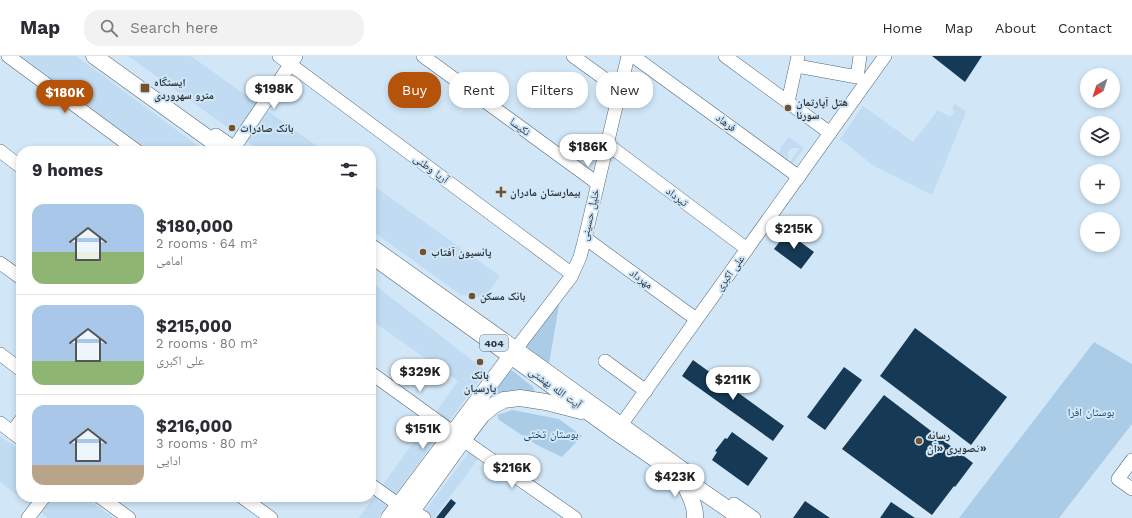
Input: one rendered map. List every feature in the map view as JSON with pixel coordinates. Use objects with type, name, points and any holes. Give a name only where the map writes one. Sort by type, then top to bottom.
[{"type":"main road","points":[[94,56],[223,146]]},
{"type":"main road","name":"آیت الله بهشتی","points":[[376,258],[514,352],[592,414],[619,428],[679,474],[741,518]]},
{"type":"main road","points":[[389,518],[411,513],[514,352]]},
{"type":"main road","points":[[459,436],[490,408],[499,402],[509,399],[520,398],[539,400],[592,414]]},
{"type":"main road","points":[[679,474],[690,497],[696,514],[695,518]]},
{"type":"street","points":[[8,56],[130,146]]},
{"type":"street","points":[[106,56],[224,146]]},
{"type":"street","name":"آریا وطنی","points":[[279,56],[293,60],[572,274]]},
{"type":"street","name":"نکیسا","points":[[423,56],[597,183]]},
{"type":"street","points":[[573,56],[596,73]]},
{"type":"street","name":"خلیل حسینی","points":[[624,72],[628,56]]},
{"type":"street","name":"فرهاد","points":[[633,56],[799,177]]},
{"type":"street","points":[[725,56],[830,133]]},
{"type":"street","points":[[788,102],[798,61],[857,77],[860,56]]},
{"type":"street","name":"علی‌ اکبری","points":[[619,428],[885,56]]},
{"type":"street","points":[[232,146],[293,60]]},
{"type":"street","name":"خلیل حسینی","points":[[514,352],[559,294],[572,274],[580,257],[616,108]]},
{"type":"street","name":"تیرداد","points":[[607,144],[747,249]]},
{"type":"street","points":[[0,152],[16,163]]},
{"type":"street","name":"مهرداد","points":[[585,238],[696,320]]},
{"type":"street","points":[[376,249],[619,428],[754,518]]},
{"type":"street","points":[[0,263],[16,274]]},
{"type":"street","points":[[0,354],[16,366]]},
{"type":"street","points":[[605,361],[646,391]]},
{"type":"street","points":[[376,377],[575,518]]},
{"type":"street","points":[[0,423],[16,434]]},
{"type":"street","points":[[1130,483],[1118,479],[1132,460]]},
{"type":"street","points":[[376,488],[411,513]]},
{"type":"street","points":[[28,518],[40,502]]},
{"type":"street","points":[[107,502],[129,518]]},
{"type":"street","points":[[249,502],[271,518]]},
{"type":"shaded area","points":[[19,56],[76,56],[198,146],[141,146]]},
{"type":"shaded area","points":[[128,56],[191,56],[317,146],[253,146]]},
{"type":"shaded area","points":[[955,104],[966,112],[932,195],[874,166],[840,139],[863,106],[913,142],[938,110],[950,117],[955,111],[952,109]]},
{"type":"shaded area","points":[[789,137],[804,148],[789,168],[777,159],[781,147]],"holes":[[[792,148],[800,148],[788,165],[782,149],[788,161],[788,152]]]},
{"type":"shaded area","points":[[376,188],[500,276],[485,297],[461,295],[376,234]]},
{"type":"shaded area","points":[[376,286],[486,371],[378,518],[359,518],[371,502],[376,502],[376,494],[458,381],[376,324]]},
{"type":"shaded area","points":[[0,436],[16,447],[16,494],[0,482]]},
{"type":"shaded area","points":[[469,452],[478,459],[434,518],[420,518]]},
{"type":"shaded area","points":[[27,502],[92,502],[114,518],[48,518]]},
{"type":"green space","points":[[556,303],[559,305],[549,364],[524,345]]},
{"type":"green space","name":"بوستان افرا","points":[[1094,342],[1132,364],[1132,424],[1059,518],[959,518]]},
{"type":"green space","points":[[511,371],[533,387],[533,392],[496,397],[491,393],[508,372]]},
{"type":"green space","name":"بوستان تختی","points":[[512,410],[559,419],[582,436],[562,457],[537,445],[499,420],[497,415]]},
{"type":"building","points":[[932,56],[982,56],[965,82]]},
{"type":"building","points":[[787,232],[814,252],[801,269],[774,249]]},
{"type":"building","points":[[915,328],[1007,397],[971,445],[880,376]]},
{"type":"building","points":[[693,360],[784,426],[773,441],[682,376]]},
{"type":"building","points":[[844,367],[862,380],[825,430],[807,417]]},
{"type":"building","points":[[884,395],[973,463],[932,515],[842,449]]},
{"type":"building","points":[[732,432],[768,458],[748,486],[712,460],[717,452],[715,451],[725,438],[727,439]]},
{"type":"building","points":[[451,499],[456,503],[444,518],[436,518]]},
{"type":"building","points":[[805,501],[830,518],[793,518]]},
{"type":"building","points":[[891,502],[915,518],[880,518]]},
{"type":"place","name":"ایستگاه مترو سهروردی","points":[[145,88]]},
{"type":"place","name":"هتل آپارتمان سورنا","points":[[788,108]]},
{"type":"place","name":"بانک صادرات","points":[[232,128]]},
{"type":"place","name":"بیمارستان مادران","points":[[501,192]]},
{"type":"place","name":"پانسیون آفتاب","points":[[423,252]]},
{"type":"place","name":"بانک مسکن","points":[[472,296]]},
{"type":"place","name":"بانک پارسیان","points":[[480,362]]},
{"type":"place","name":"رسانه تصویری «آن»","points":[[919,441]]}]
